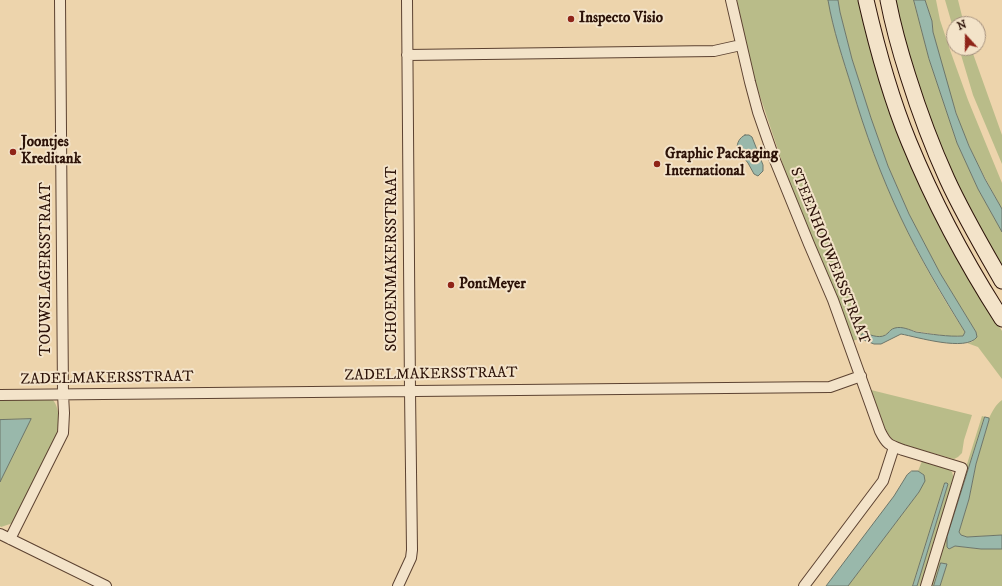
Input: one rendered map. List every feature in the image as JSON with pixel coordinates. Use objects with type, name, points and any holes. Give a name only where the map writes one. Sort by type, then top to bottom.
[{"type":"main road","points":[[866,0],[879,50],[909,142],[941,212],[961,250],[1002,319]]},
{"type":"main road","points":[[888,0],[901,52],[913,90],[927,131],[946,178],[962,210],[1002,281]]},
{"type":"street","name":"TOUWSLAGERSSTRAAT","points":[[10,539],[63,433],[60,0]]},
{"type":"street","name":"SCHOENMAKERSSTRAAT","points":[[398,586],[411,558],[412,550],[407,0]]},
{"type":"street","name":"STEENHOUWERSSTRAAT","points":[[731,0],[756,104],[774,158],[833,300],[880,431],[885,442],[894,447]]},
{"type":"street","points":[[407,55],[714,51],[741,45]]},
{"type":"street","name":"ZADELMAKERSSTRAAT","points":[[0,395],[830,387],[861,376]]},
{"type":"street","points":[[804,586],[883,482],[894,447],[962,468],[926,586]]},
{"type":"street","points":[[0,534],[106,586]]},
{"type":"green space","points":[[737,0],[828,0],[842,55],[862,121],[880,170],[916,248],[939,291],[965,332],[963,336],[947,336],[895,328],[882,337],[860,337],[861,338],[853,341],[838,299],[801,216],[789,183],[749,63]]},
{"type":"green space","points":[[838,0],[860,0],[864,20],[982,300],[1002,331],[1002,379],[978,347],[967,343],[972,342],[977,335],[976,332],[940,273],[909,214],[888,166],[852,59]]},
{"type":"green space","points":[[893,0],[914,0],[929,59],[957,143],[978,189],[1002,232],[1002,274],[956,188],[914,78]]},
{"type":"green space","points":[[925,0],[936,0],[940,20],[946,38],[946,56],[952,56],[968,100],[1002,183],[1002,209],[977,162],[960,125],[933,32],[932,21]]},
{"type":"green space","points":[[945,0],[958,0],[962,16],[950,16]]},
{"type":"green space","points":[[961,56],[974,56],[1002,135],[1002,164],[973,95]]},
{"type":"green space","points":[[871,390],[972,415],[964,440],[962,453],[954,459],[901,444],[892,439],[885,428]]},
{"type":"green space","points":[[0,400],[53,400],[56,404],[58,414],[58,430],[55,440],[13,523],[1,527],[0,482],[30,419],[0,420]]},
{"type":"green space","points":[[1002,400],[1002,535],[967,537],[961,535],[959,532],[969,499],[976,464],[989,418],[996,406]]},
{"type":"green space","points":[[982,416],[985,417],[947,537],[947,547],[949,549],[955,546],[981,549],[1002,549],[1002,586],[940,586],[947,564],[941,563],[934,586],[929,586]]},
{"type":"green space","points":[[922,461],[947,468],[952,472],[954,479],[923,586],[917,586],[948,484],[947,483],[945,483],[913,586],[848,586],[919,492],[924,475],[918,471]]},
{"type":"shaded area","points":[[828,0],[838,0],[852,59],[888,166],[909,214],[940,273],[976,332],[977,337],[971,341],[963,343],[941,342],[901,334],[881,344],[874,344],[861,339],[860,337],[864,333],[882,336],[892,329],[898,328],[906,328],[916,332],[945,336],[963,336],[965,332],[916,247],[887,186],[874,154],[857,104],[835,33]]},
{"type":"shaded area","points":[[914,0],[925,0],[956,113],[969,146],[1002,209],[1002,232],[978,189],[957,143],[929,59]]},
{"type":"shaded area","points":[[745,135],[752,137],[763,165],[763,171],[758,176],[754,174],[748,163],[737,149],[739,141]]},
{"type":"shaded area","points":[[985,417],[989,418],[989,420],[959,532],[961,535],[967,537],[1002,535],[1002,549],[981,549],[955,546],[949,549],[947,547],[947,537]]},
{"type":"shaded area","points":[[31,419],[0,482],[0,420]]},
{"type":"shaded area","points":[[912,471],[918,471],[924,475],[925,481],[919,492],[848,586],[826,586],[894,496],[907,475]]},
{"type":"shaded area","points":[[945,483],[948,484],[917,586],[913,586]]},
{"type":"shaded area","points":[[941,563],[947,564],[940,586],[934,586]]},
{"type":"place","name":"Inspecto Visio","points":[[571,19]]},
{"type":"place","name":"Joontjes Kreditank","points":[[13,152]]},
{"type":"place","name":"Graphic Packaging International","points":[[657,164]]},
{"type":"place","name":"PontMeyer","points":[[451,285]]}]
